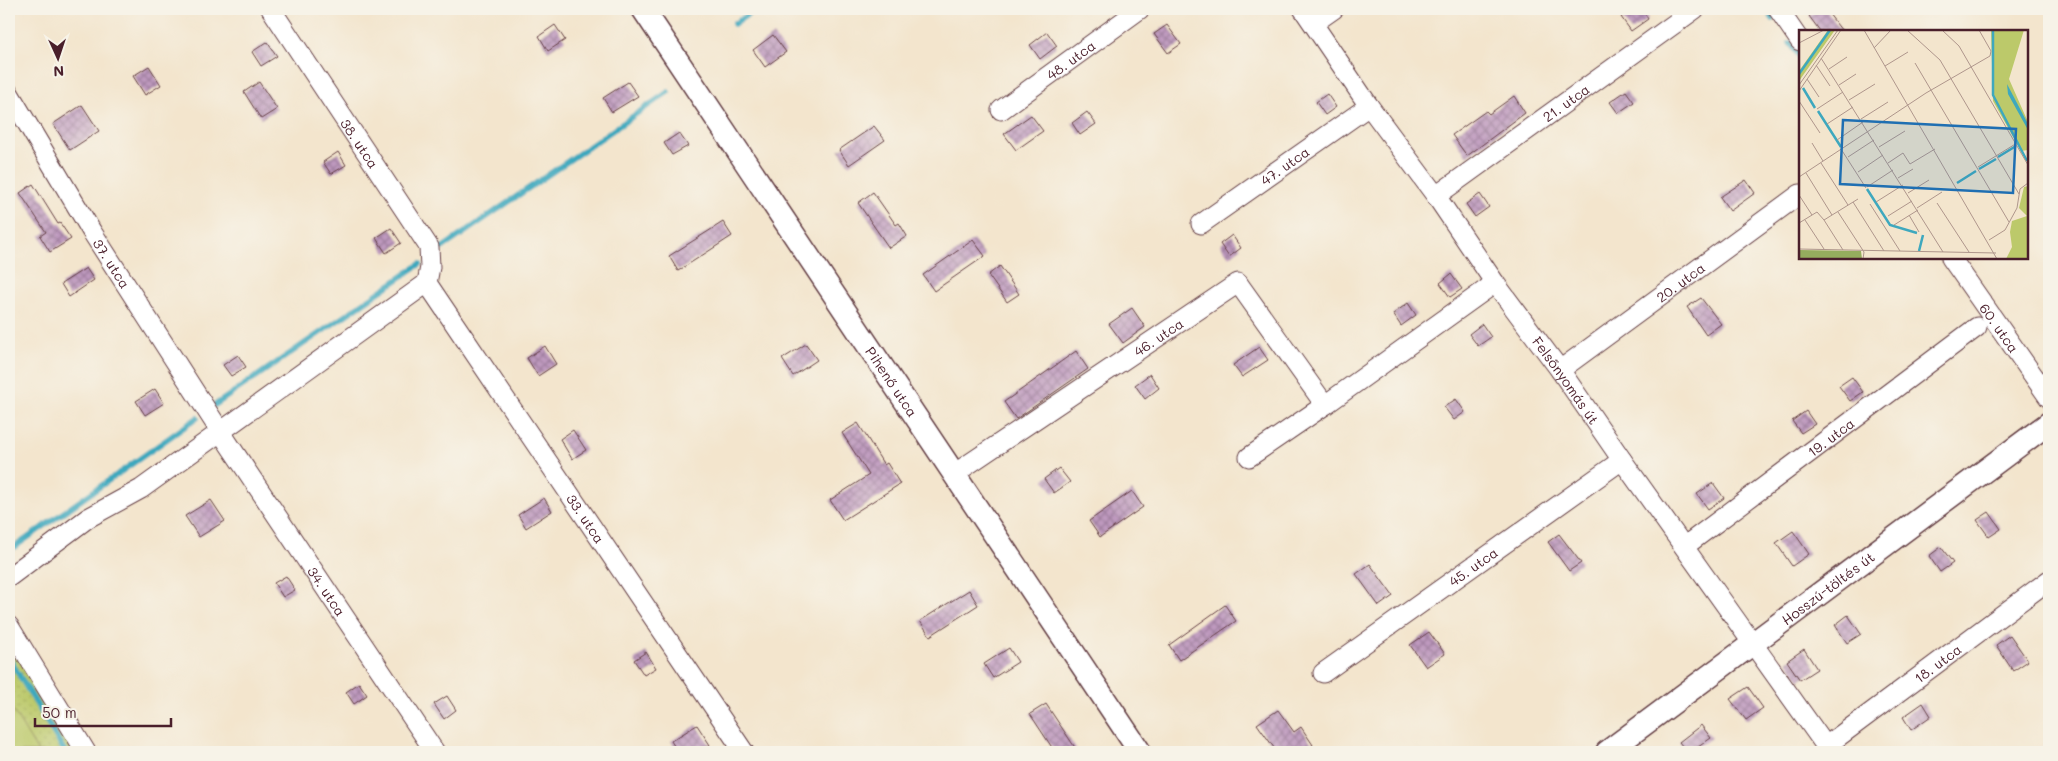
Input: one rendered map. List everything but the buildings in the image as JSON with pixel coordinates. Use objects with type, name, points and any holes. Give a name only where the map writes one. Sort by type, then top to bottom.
[{"type":"street","name":"38. utca","points":[[271,9],[429,247],[430,267],[427,283]]},
{"type":"street","name":"Pihenő utca","points":[[644,9],[1140,752]]},
{"type":"street","name":"48. utca","points":[[1001,110],[1140,9]]},
{"type":"street","points":[[1308,16],[1334,9]]},
{"type":"street","name":"21. utca","points":[[1436,196],[1695,9]]},
{"type":"street","points":[[1778,9],[1799,40]]},
{"type":"street","name":"Felsőnyomás út","points":[[1308,16],[1369,106],[1436,196],[1495,283],[1560,370],[1828,749]]},
{"type":"street","name":"37. utca","points":[[9,92],[92,232],[220,431]]},
{"type":"street","name":"47. utca","points":[[1201,224],[1369,106]]},
{"type":"street","name":"20. utca","points":[[1560,370],[1799,195]]},
{"type":"street","name":"60. utca","points":[[1952,259],[2049,398]]},
{"type":"street","points":[[9,577],[88,518],[141,489],[427,283]]},
{"type":"street","name":"33. utca","points":[[427,283],[744,752]]},
{"type":"street","name":"46. utca","points":[[954,474],[1238,283],[1325,405]]},
{"type":"street","points":[[1249,456],[1325,405],[1495,283]]},
{"type":"street","name":"19. utca","points":[[1684,546],[1977,327]]},
{"type":"street","name":"Hosszú-töltés út","points":[[1606,752],[2049,423]]},
{"type":"street","name":"34. utca","points":[[220,431],[435,752]]},
{"type":"street","name":"45. utca","points":[[1323,673],[1622,460]]},
{"type":"street","name":"18. utca","points":[[1828,749],[2049,580]]},
{"type":"street","points":[[9,626],[86,752]]},
{"type":"green space","points":[[9,637],[79,752],[9,752]]},
{"type":"green space","points":[[9,704],[38,752],[9,752]]},
{"type":"waterway","points":[[734,24],[756,9]]},
{"type":"waterway","points":[[1767,9],[1773,19]]},
{"type":"waterway","points":[[1790,43],[1799,56]]},
{"type":"waterway","points":[[442,248],[668,92]]},
{"type":"waterway","points":[[215,405],[420,264]]},
{"type":"waterway","points":[[9,551],[197,418]]},
{"type":"waterway","points":[[9,658],[65,752]]}]
